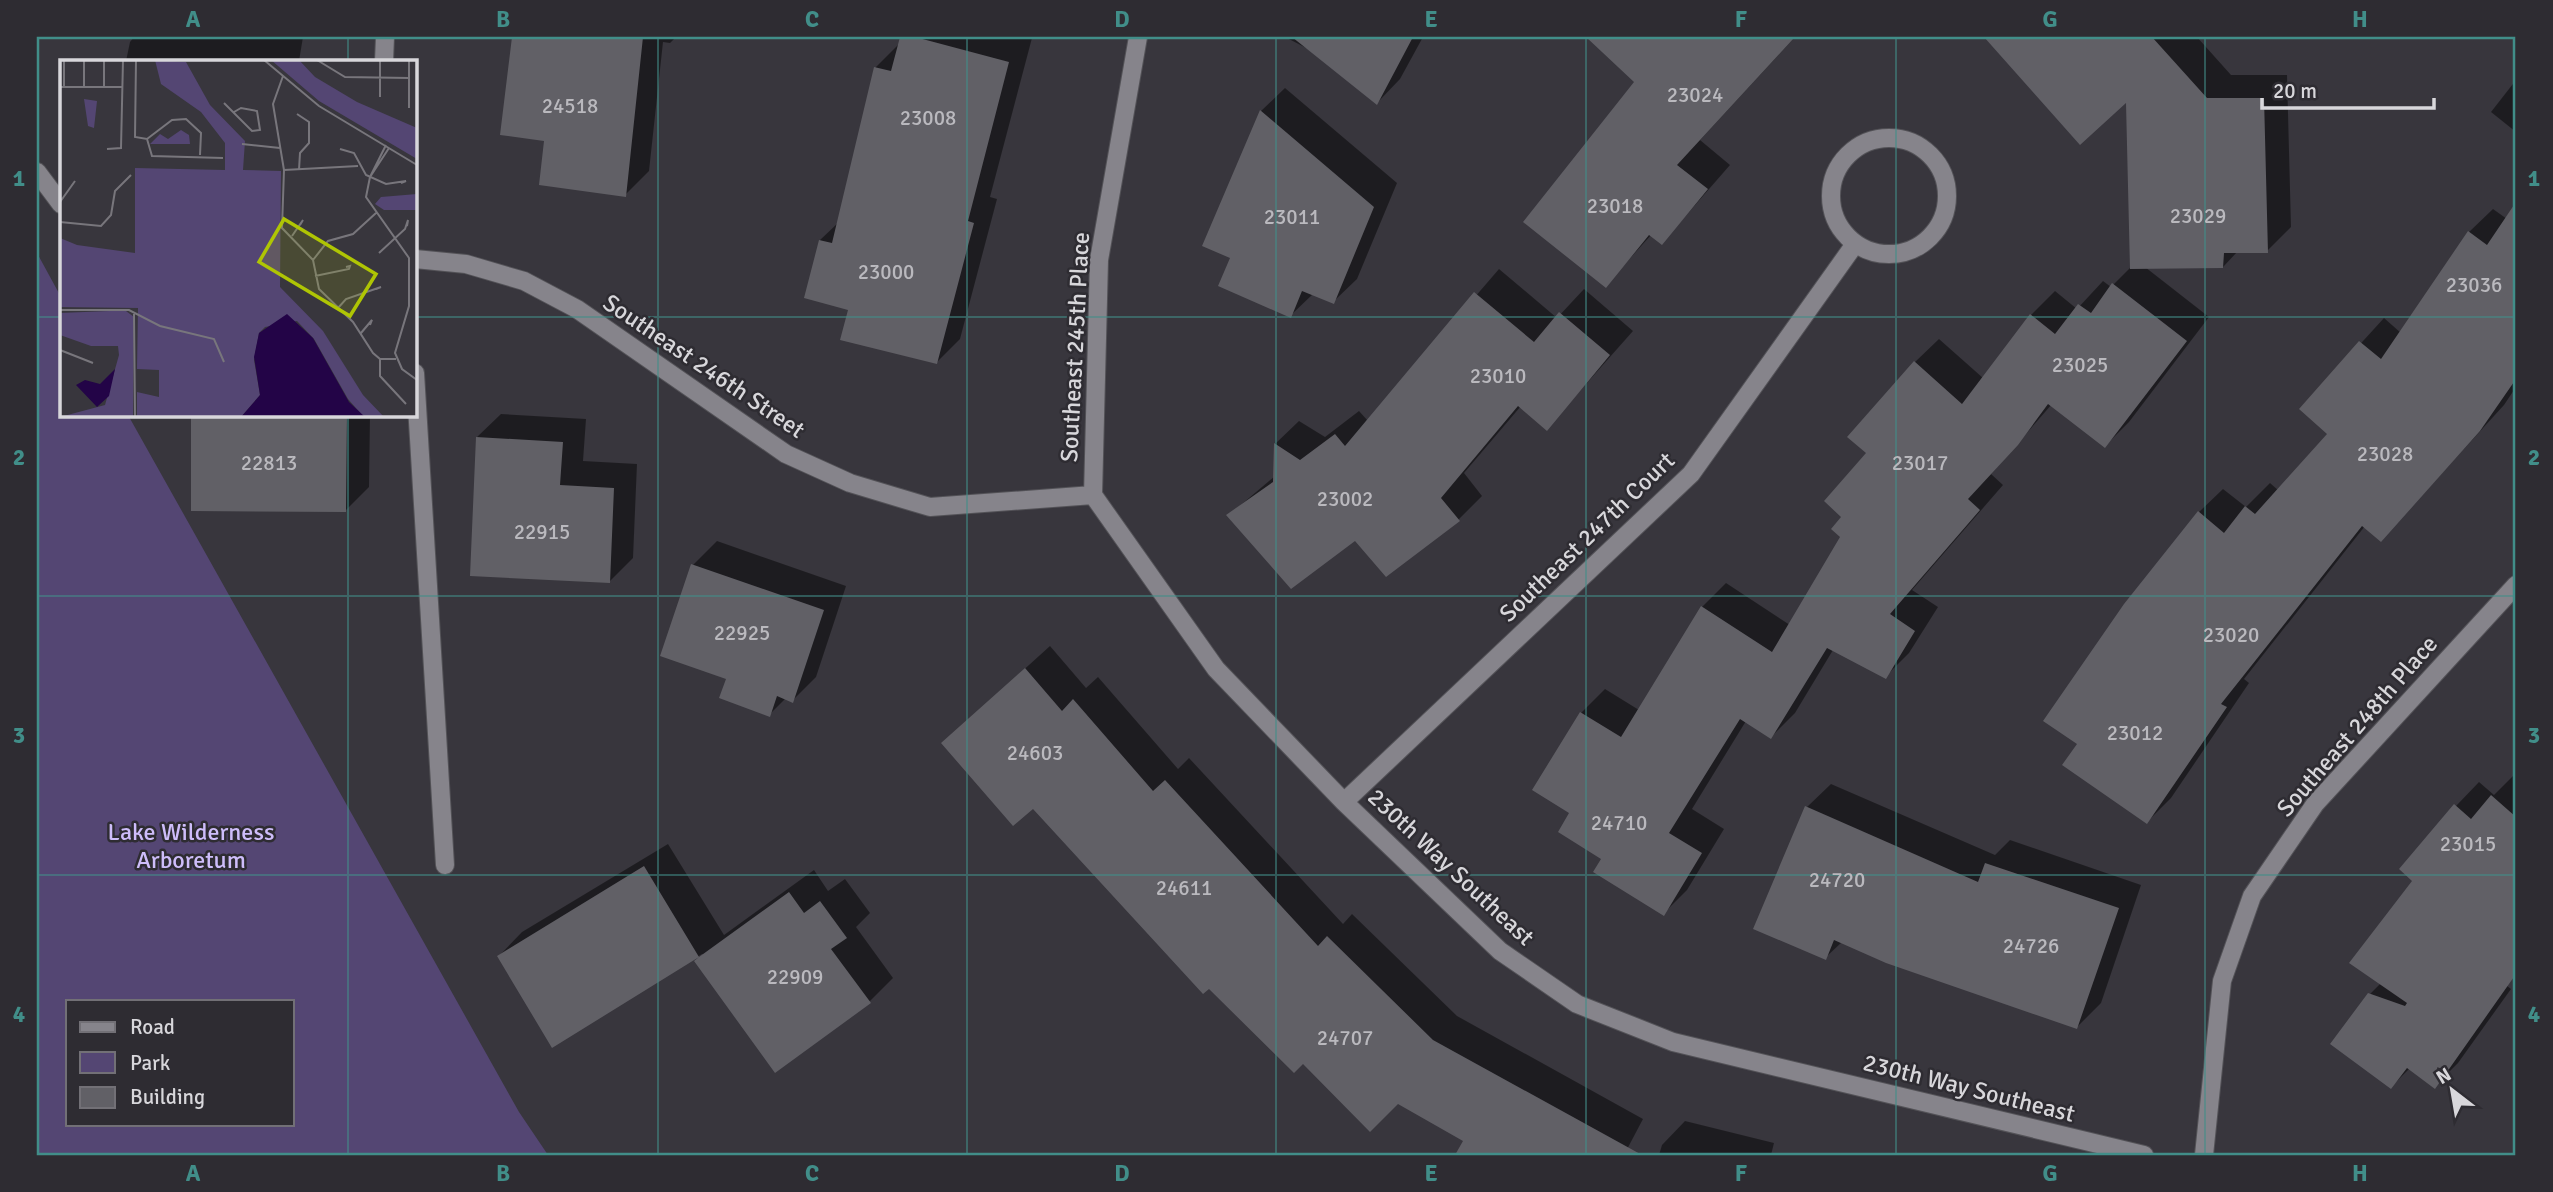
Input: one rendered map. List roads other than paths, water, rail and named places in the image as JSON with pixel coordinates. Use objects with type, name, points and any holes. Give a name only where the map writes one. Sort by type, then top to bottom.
[{"type":"street","points":[[384,60],[385,37]]},
{"type":"street","name":"Southeast 245th Place","points":[[1093,495],[1099,261],[1138,37]]},
{"type":"street","points":[[1880,138],[1902,139],[1923,148],[1939,164],[1947,186],[1946,209],[1937,230],[1920,246],[1899,254],[1876,253],[1855,244],[1840,228],[1831,206],[1832,183],[1841,162],[1858,147],[1880,138]]},
{"type":"street","points":[[37,177],[60,203]]},
{"type":"street","name":"Southeast 247th Court","points":[[1343,802],[1691,474],[1855,244]]},
{"type":"street","name":"Southeast 246th Street","points":[[416,259],[466,264],[524,281],[577,309],[786,454],[850,483],[930,507],[1093,495]]},
{"type":"street","points":[[416,389],[446,865]]},
{"type":"street","name":"230th Way Southeast","points":[[1093,495],[1216,669],[1343,802],[1500,951],[1577,1003],[1673,1042],[2144,1155]]},
{"type":"street","name":"Southeast 248th Place","points":[[2204,1155],[2222,981],[2252,896],[2315,804],[2516,584]]},
{"type":"park label","name":"Lake Wilderness Arboretum","points":[[191,846]]}]
